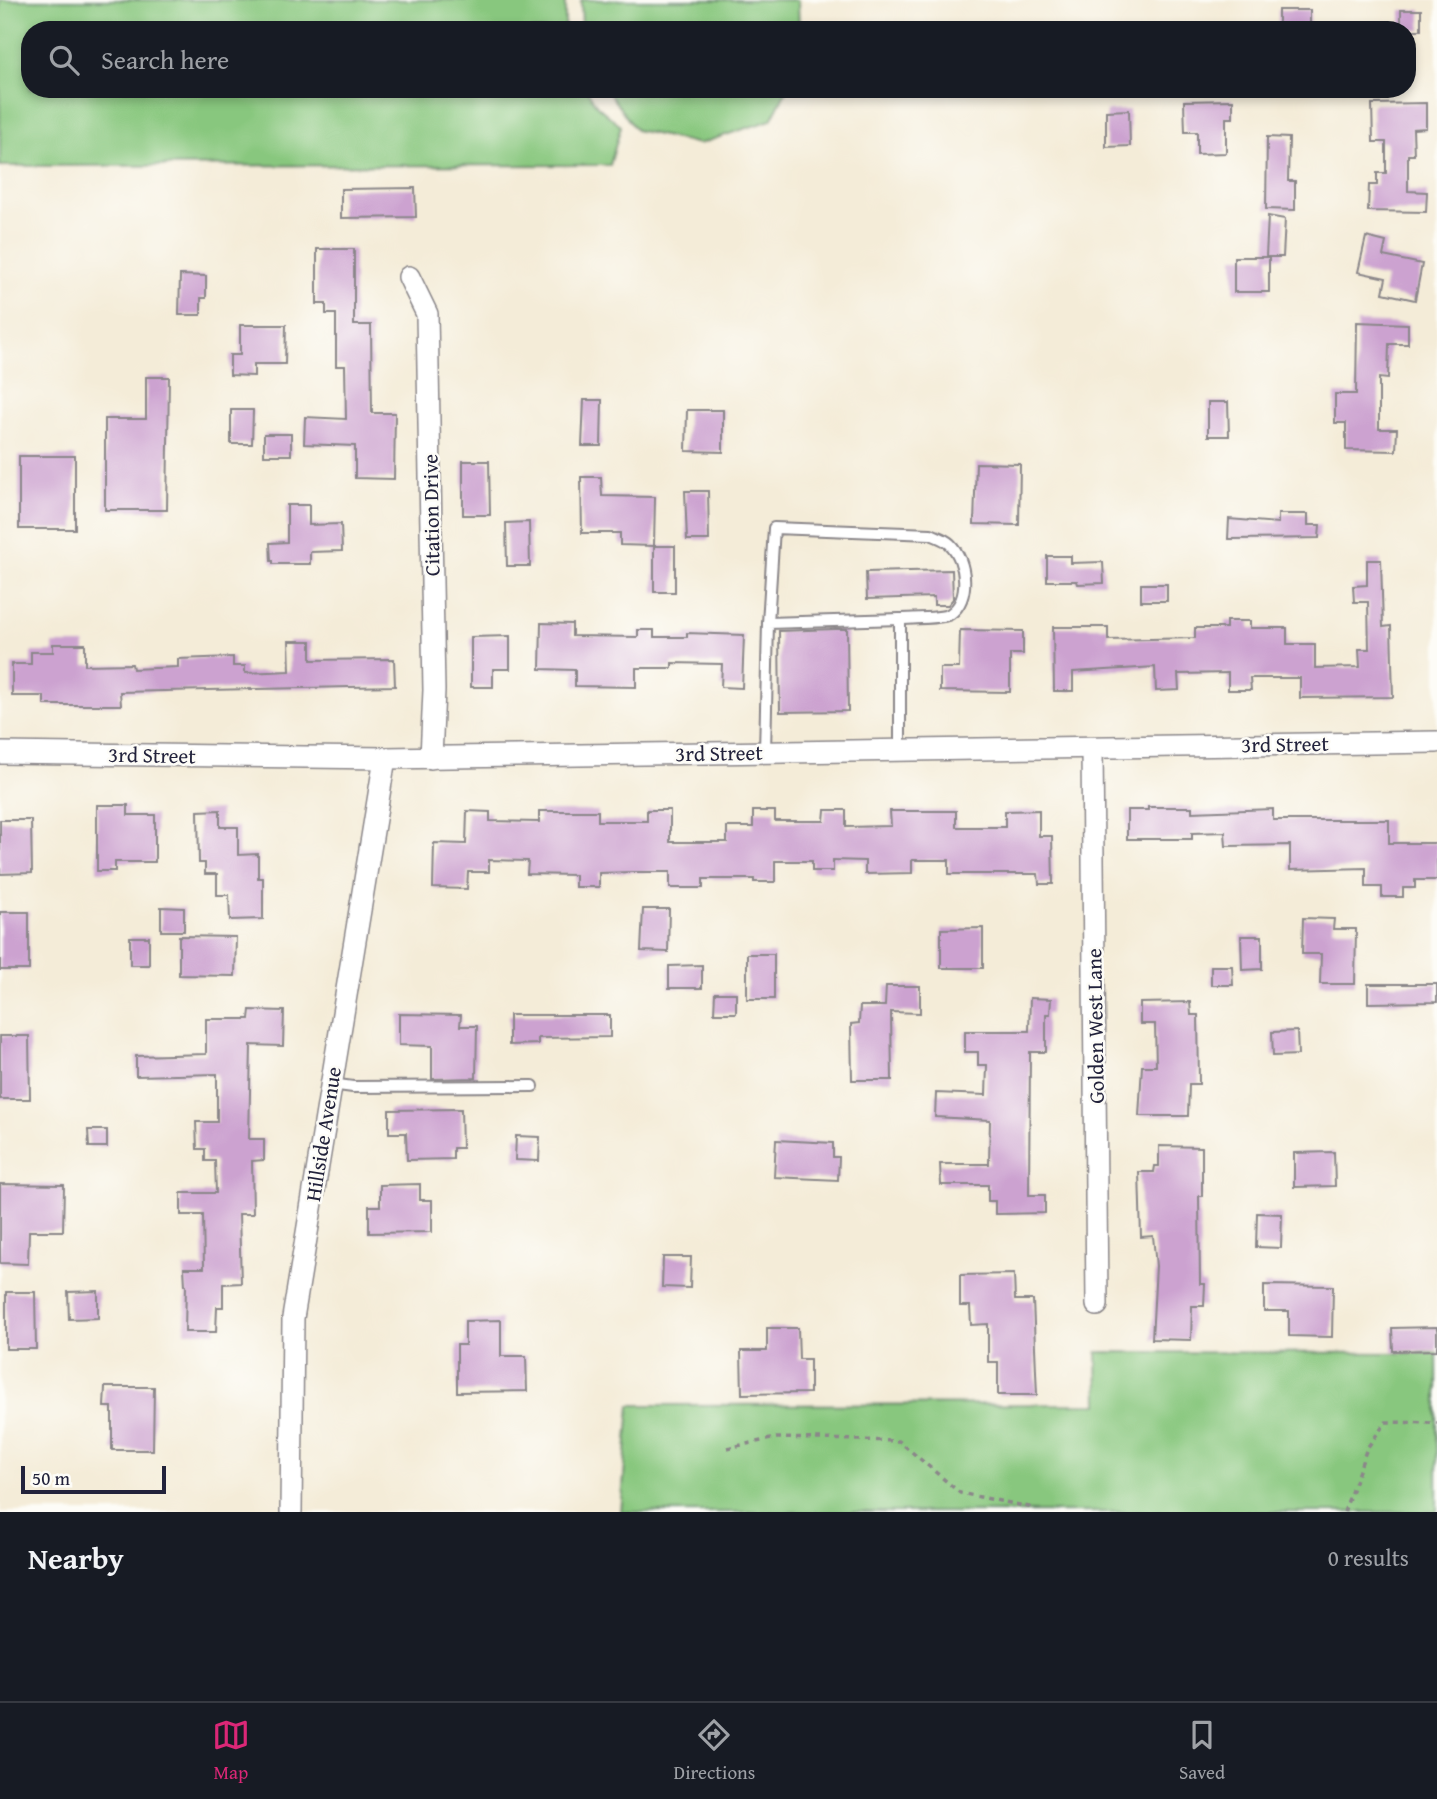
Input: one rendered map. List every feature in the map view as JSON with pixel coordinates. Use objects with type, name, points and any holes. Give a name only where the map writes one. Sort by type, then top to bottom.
[{"type":"street","name":"Citation Drive","points":[[409,278],[427,314],[434,690],[430,758]]},
{"type":"street","name":"3rd Street","points":[[0,753],[430,758],[1437,742]]},
{"type":"street","name":"Golden West Lane","points":[[1092,747],[1097,1305]]},
{"type":"street","name":"Hillside Avenue","points":[[291,1512],[293,1318],[385,758]]},
{"type":"lane","points":[[765,752],[768,623],[774,528],[931,534],[949,542],[958,554],[964,578],[961,604],[948,616],[768,623]]},
{"type":"lane","points":[[900,619],[901,750]]},
{"type":"lane","points":[[331,1084],[352,1087],[533,1086]]},
{"type":"path","points":[[1344,1512],[1367,1448],[1386,1423],[1437,1423]]},
{"type":"path","points":[[727,1448],[776,1438],[899,1441],[960,1493],[1029,1507],[1032,1512]]},
{"type":"green space","points":[[0,0],[565,0],[565,21],[21,21],[21,98],[592,98],[597,106],[621,126],[610,165],[0,166]]},
{"type":"green space","points":[[581,0],[798,0],[799,21],[582,21]]},
{"type":"green space","points":[[613,98],[782,98],[771,120],[699,144],[636,130]]},
{"type":"green space","points":[[1097,1352],[1437,1353],[1437,1512],[621,1512],[630,1405],[1098,1404]]},
{"type":"building","points":[[1278,10],[1310,10],[1310,21],[1278,21]]},
{"type":"building","points":[[1401,10],[1421,10],[1421,30],[1416,30],[1416,21],[1401,21]]},
{"type":"building","points":[[1233,100],[1233,118],[1226,118],[1226,153],[1197,154],[1197,132],[1185,132],[1184,101]]},
{"type":"building","points":[[1426,103],[1426,128],[1413,129],[1414,155],[1408,155],[1408,191],[1427,192],[1426,212],[1368,211],[1369,185],[1377,185],[1377,173],[1386,173],[1386,142],[1373,142],[1372,104]]},
{"type":"building","points":[[1129,110],[1130,146],[1106,147],[1106,111]]},
{"type":"building","points":[[1267,137],[1289,138],[1288,181],[1295,181],[1295,210],[1266,209]]},
{"type":"building","points":[[415,188],[416,217],[341,218],[341,189]]},
{"type":"building","points":[[1268,216],[1285,219],[1283,257],[1266,257]]},
{"type":"building","points":[[1366,237],[1386,242],[1383,256],[1422,264],[1415,300],[1383,293],[1386,278],[1358,272]]},
{"type":"building","points":[[317,249],[354,249],[354,325],[371,325],[372,413],[395,413],[394,479],[355,478],[355,446],[304,444],[305,417],[346,419],[345,366],[336,366],[336,314],[326,314],[326,304],[317,304]]},
{"type":"building","points":[[1234,257],[1269,257],[1269,292],[1234,292]]},
{"type":"building","points":[[180,275],[206,276],[206,298],[201,298],[201,315],[179,315]]},
{"type":"building","points":[[1357,322],[1408,324],[1408,344],[1389,344],[1388,379],[1379,378],[1379,429],[1397,429],[1396,451],[1346,450],[1346,423],[1335,423],[1335,394],[1356,394]]},
{"type":"building","points":[[240,325],[286,325],[285,364],[254,364],[254,376],[230,375],[230,355],[240,355]]},
{"type":"building","points":[[146,377],[169,377],[167,510],[105,510],[105,419],[146,419]]},
{"type":"building","points":[[584,400],[602,400],[601,446],[582,446]]},
{"type":"building","points":[[1208,402],[1228,402],[1229,436],[1208,436]]},
{"type":"building","points":[[231,410],[253,410],[252,444],[231,444]]},
{"type":"building","points":[[687,410],[723,410],[723,452],[686,451]]},
{"type":"building","points":[[264,434],[291,434],[291,455],[264,455]]},
{"type":"building","points":[[19,456],[75,456],[75,529],[19,529]]},
{"type":"building","points":[[463,461],[489,461],[490,515],[463,515]]},
{"type":"building","points":[[976,463],[1020,464],[1019,525],[974,524]]},
{"type":"building","points":[[581,477],[601,477],[602,496],[655,497],[654,546],[620,545],[620,533],[582,533]]},
{"type":"building","points":[[685,491],[708,491],[709,540],[687,540]]},
{"type":"building","points":[[287,505],[309,505],[309,525],[341,524],[342,551],[310,552],[310,564],[273,564],[270,543],[287,542]]},
{"type":"building","points":[[1278,514],[1308,514],[1308,525],[1320,525],[1319,538],[1228,539],[1229,519],[1278,523]]},
{"type":"building","points":[[529,522],[530,566],[507,566],[506,523]]},
{"type":"building","points":[[654,546],[675,546],[675,592],[654,592]]},
{"type":"building","points":[[1047,556],[1071,556],[1071,563],[1103,562],[1104,583],[1047,581]]},
{"type":"building","points":[[1367,560],[1381,560],[1383,627],[1391,626],[1393,697],[1300,698],[1300,678],[1250,678],[1251,690],[1228,690],[1228,673],[1178,674],[1179,690],[1156,691],[1155,667],[1073,672],[1073,691],[1054,691],[1053,627],[1108,627],[1108,640],[1195,638],[1195,628],[1226,628],[1226,621],[1250,621],[1250,628],[1287,628],[1287,644],[1315,644],[1315,668],[1360,667],[1359,649],[1369,649],[1368,602],[1354,602],[1353,586],[1367,585]]},
{"type":"building","points":[[952,570],[953,599],[948,605],[934,605],[934,597],[867,599],[866,572]]},
{"type":"building","points":[[1141,584],[1167,584],[1167,601],[1141,601]]},
{"type":"building","points":[[541,623],[572,624],[572,636],[638,637],[638,630],[654,630],[654,637],[687,637],[687,633],[744,635],[742,688],[721,687],[722,664],[672,663],[672,668],[636,668],[636,687],[575,686],[575,670],[540,669]]},
{"type":"building","points":[[847,629],[848,711],[780,712],[779,631]]},
{"type":"building","points":[[960,630],[1023,631],[1023,654],[1010,654],[1010,692],[940,691],[940,668],[959,668]]},
{"type":"building","points":[[510,636],[510,669],[493,669],[493,687],[471,687],[471,637]]},
{"type":"building","points":[[289,641],[311,641],[311,660],[394,659],[395,686],[120,692],[121,705],[44,705],[44,696],[12,696],[12,664],[31,664],[31,652],[53,652],[53,644],[85,644],[85,665],[132,664],[133,669],[178,667],[178,659],[233,657],[233,666],[245,666],[245,673],[290,671]]},
{"type":"building","points":[[97,805],[128,805],[128,815],[155,815],[155,862],[115,862],[115,871],[97,871]]},
{"type":"building","points":[[1148,807],[1192,807],[1192,812],[1273,809],[1273,820],[1389,820],[1389,843],[1437,843],[1437,880],[1415,880],[1415,888],[1403,888],[1403,897],[1382,897],[1382,887],[1366,887],[1366,868],[1290,870],[1290,845],[1226,846],[1225,832],[1192,833],[1192,839],[1127,839],[1127,810],[1148,810]]},
{"type":"building","points":[[220,810],[220,827],[238,827],[238,855],[258,854],[258,878],[263,878],[263,919],[230,920],[229,895],[217,895],[217,874],[205,874],[205,863],[199,863],[198,811]]},
{"type":"building","points":[[647,810],[670,810],[670,842],[727,842],[727,827],[753,827],[753,811],[775,811],[775,821],[824,821],[825,810],[846,810],[846,827],[891,826],[890,811],[956,811],[956,827],[1005,827],[1005,811],[1039,810],[1039,836],[1052,836],[1053,884],[1039,884],[1038,874],[949,874],[949,860],[912,860],[912,873],[865,874],[865,861],[833,860],[833,871],[812,871],[812,861],[775,861],[775,882],[754,882],[754,879],[703,879],[703,888],[670,888],[670,872],[633,872],[599,873],[599,887],[575,887],[575,875],[527,874],[528,861],[489,860],[489,872],[468,872],[467,889],[433,888],[434,843],[466,844],[467,811],[490,812],[490,821],[539,822],[539,811],[598,811],[598,821],[647,821]]},
{"type":"building","points":[[0,820],[31,820],[32,873],[0,874]]},
{"type":"building","points":[[161,907],[184,908],[184,931],[161,931]]},
{"type":"building","points":[[643,909],[669,909],[668,952],[641,951]]},
{"type":"building","points":[[0,912],[29,912],[29,970],[0,970]]},
{"type":"building","points":[[1303,918],[1334,919],[1333,929],[1356,929],[1355,984],[1320,984],[1321,954],[1302,954]]},
{"type":"building","points":[[983,928],[983,968],[941,968],[941,929]]},
{"type":"building","points":[[179,936],[236,937],[235,976],[179,975]]},
{"type":"building","points":[[1241,936],[1262,936],[1262,969],[1242,970]]},
{"type":"building","points":[[130,937],[149,937],[149,965],[130,965]]},
{"type":"building","points":[[747,954],[774,954],[774,999],[747,999]]},
{"type":"building","points":[[702,965],[702,988],[669,988],[669,966]]},
{"type":"building","points":[[1211,966],[1232,966],[1233,985],[1211,985]]},
{"type":"building","points":[[1368,984],[1437,984],[1437,1002],[1368,1003]]},
{"type":"building","points":[[886,986],[920,986],[920,1013],[891,1012],[892,1080],[852,1080],[851,1024],[859,1023],[860,1006],[885,1006]]},
{"type":"building","points":[[715,993],[736,993],[736,1013],[714,1013]]},
{"type":"building","points":[[1030,998],[1051,999],[1050,1014],[1046,1014],[1046,1052],[1030,1052],[1029,1195],[1045,1195],[1045,1213],[995,1214],[995,1201],[988,1201],[988,1185],[941,1185],[940,1164],[989,1164],[990,1120],[935,1117],[936,1093],[986,1095],[987,1065],[978,1065],[978,1052],[965,1052],[965,1031],[1029,1031]]},
{"type":"building","points":[[1190,1002],[1191,1015],[1198,1015],[1199,1084],[1189,1084],[1188,1116],[1139,1116],[1142,1066],[1156,1066],[1155,1024],[1140,1024],[1140,1003]]},
{"type":"building","points":[[250,1010],[284,1011],[283,1046],[251,1045],[249,1139],[264,1139],[264,1160],[252,1161],[253,1214],[239,1214],[241,1283],[223,1284],[223,1307],[217,1307],[216,1332],[185,1332],[184,1268],[204,1268],[203,1215],[181,1215],[181,1193],[216,1193],[215,1161],[205,1161],[205,1149],[197,1149],[196,1122],[217,1122],[217,1074],[136,1076],[136,1056],[206,1054],[206,1019],[249,1019]]},
{"type":"building","points":[[399,1014],[461,1015],[460,1026],[477,1026],[476,1078],[432,1079],[432,1046],[399,1045]]},
{"type":"building","points":[[509,1015],[610,1015],[610,1037],[538,1038],[538,1044],[509,1045]]},
{"type":"building","points":[[1297,1031],[1298,1055],[1273,1056],[1272,1032]]},
{"type":"building","points":[[0,1036],[29,1036],[30,1099],[0,1099]]},
{"type":"building","points":[[461,1109],[462,1148],[453,1148],[453,1159],[407,1160],[406,1133],[389,1133],[389,1110]]},
{"type":"building","points":[[88,1130],[107,1130],[107,1147],[89,1147]]},
{"type":"building","points":[[516,1136],[540,1137],[539,1161],[515,1160]]},
{"type":"building","points":[[776,1140],[833,1143],[833,1157],[839,1157],[838,1180],[774,1177]]},
{"type":"building","points":[[1159,1146],[1202,1147],[1202,1196],[1199,1196],[1200,1284],[1205,1284],[1204,1306],[1192,1306],[1191,1340],[1152,1339],[1156,1266],[1153,1236],[1141,1237],[1139,1172],[1154,1172],[1155,1166],[1159,1166]]},
{"type":"building","points":[[1334,1152],[1335,1186],[1294,1187],[1294,1153]]},
{"type":"building","points":[[0,1184],[64,1185],[63,1231],[29,1231],[28,1264],[0,1263]]},
{"type":"building","points":[[420,1184],[420,1200],[432,1200],[432,1232],[369,1233],[369,1206],[380,1206],[380,1185]]},
{"type":"building","points":[[1257,1213],[1282,1214],[1281,1248],[1256,1247]]},
{"type":"building","points":[[663,1257],[691,1257],[690,1288],[662,1287]]},
{"type":"building","points":[[1014,1274],[1015,1300],[1033,1300],[1037,1395],[998,1395],[998,1362],[988,1362],[988,1324],[971,1325],[970,1306],[960,1306],[960,1275]]},
{"type":"building","points":[[1264,1285],[1333,1286],[1332,1337],[1289,1336],[1289,1311],[1264,1311]]},
{"type":"building","points":[[98,1291],[98,1318],[69,1319],[68,1292]]},
{"type":"building","points":[[6,1292],[35,1292],[36,1349],[6,1349]]},
{"type":"building","points":[[501,1320],[501,1356],[526,1356],[527,1391],[457,1392],[457,1345],[465,1345],[465,1321]]},
{"type":"building","points":[[1437,1327],[1437,1350],[1393,1351],[1392,1328]]},
{"type":"building","points":[[767,1328],[798,1328],[799,1359],[810,1359],[810,1393],[742,1394],[741,1351],[767,1351]]},
{"type":"building","points":[[105,1387],[154,1387],[153,1450],[112,1450],[112,1407],[104,1407]]}]
